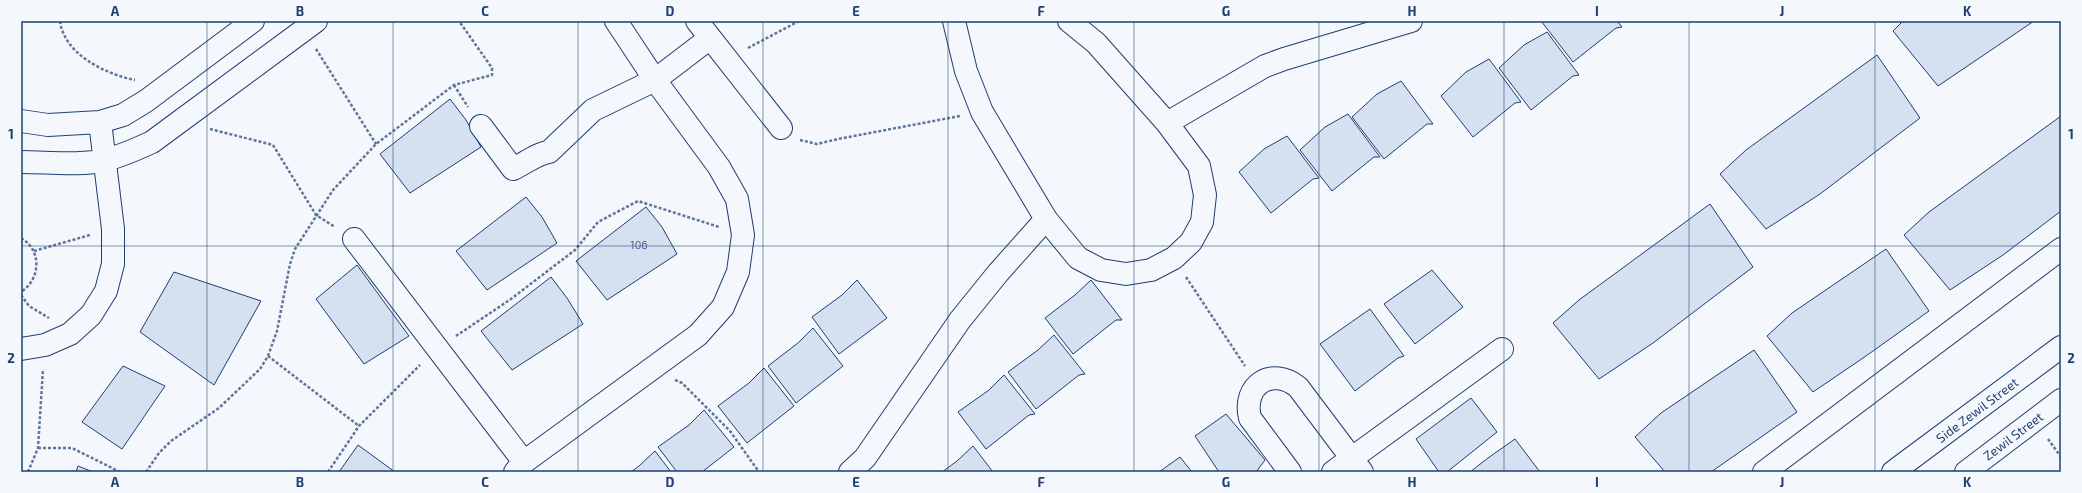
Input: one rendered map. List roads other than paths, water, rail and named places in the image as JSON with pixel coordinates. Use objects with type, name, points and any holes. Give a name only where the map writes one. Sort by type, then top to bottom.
[{"type":"street","points":[[21,120],[48,125],[100,122],[123,115],[253,21]]},
{"type":"street","points":[[354,238],[438,348],[520,467],[698,335],[723,307],[738,272],[743,235],[737,199],[719,167],[655,80],[616,21]]},
{"type":"street","points":[[955,21],[966,71],[982,112],[1046,219],[1078,258],[1101,270],[1126,274],[1151,270],[1174,258],[1191,242],[1202,222],[1205,195],[1199,166],[1167,123],[1096,42],[1068,21]]},
{"type":"street","points":[[1167,123],[1265,66],[1411,21]]},
{"type":"street","points":[[21,162],[71,163],[104,161],[131,152],[152,142],[310,26]]},
{"type":"street","points":[[481,126],[513,169],[530,162],[541,153],[549,152],[593,110],[655,80],[704,29],[781,128]]},
{"type":"street","points":[[21,349],[45,345],[70,334],[91,315],[106,291],[113,264],[113,229],[100,122]]},
{"type":"street","points":[[850,472],[865,458],[960,320],[998,273],[1046,219]]},
{"type":"street","points":[[1764,472],[2061,249]]},
{"type":"street","name":"Side Zewil Street","points":[[1893,472],[2061,347]]},
{"type":"street","points":[[1333,472],[1357,465],[1502,349]]},
{"type":"street","points":[[1290,472],[1250,418],[1248,400],[1252,392],[1265,380],[1274,378],[1291,382],[1298,387],[1357,465]]},
{"type":"street","name":"Zewil Street","points":[[1966,472],[2061,400]]}]
